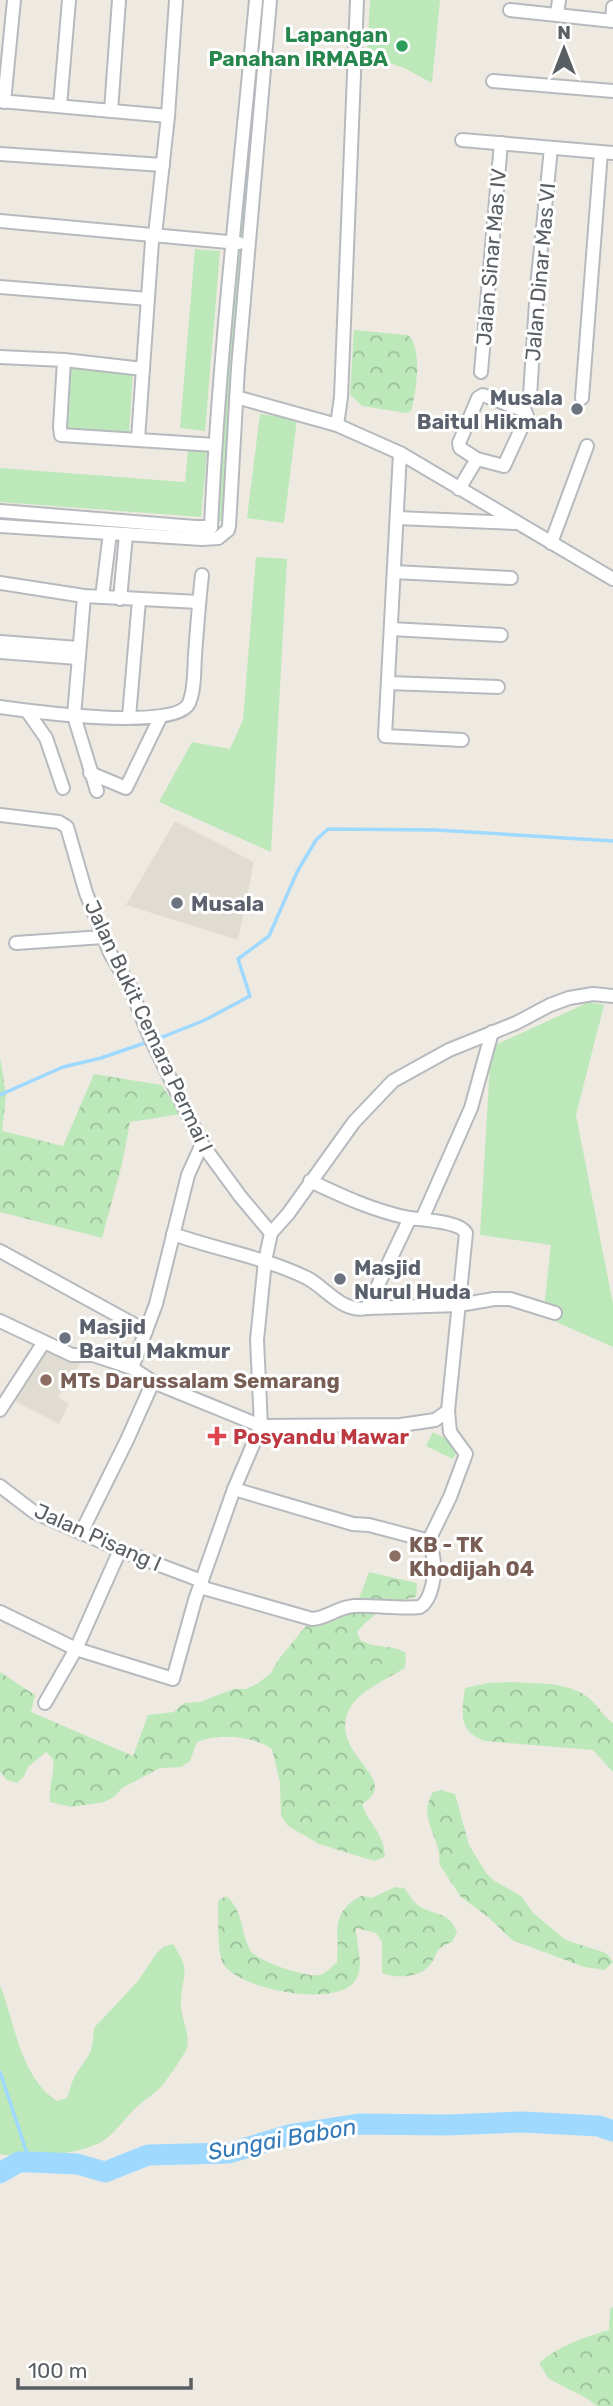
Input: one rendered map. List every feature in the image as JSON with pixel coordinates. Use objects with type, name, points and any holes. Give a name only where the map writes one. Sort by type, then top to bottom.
[{"type":"street","points":[[14,0],[2,102],[168,116]]},
{"type":"street","points":[[60,106],[69,0]]},
{"type":"street","points":[[111,111],[119,0]]},
{"type":"street","points":[[138,439],[152,241],[155,235],[168,116],[176,0]]},
{"type":"street","points":[[218,538],[211,527],[215,445],[231,242],[256,0]]},
{"type":"street","points":[[0,511],[110,533],[218,538],[229,526],[236,397],[270,0]]},
{"type":"street","points":[[337,425],[341,397],[357,0]]},
{"type":"street","points":[[558,14],[559,0]]},
{"type":"street","points":[[510,10],[612,21],[613,7]]},
{"type":"street","points":[[493,81],[613,91]]},
{"type":"street","points":[[461,140],[607,152],[582,398]]},
{"type":"street","name":"Jalan Sinar Mas IV","points":[[481,372],[501,143]]},
{"type":"street","name":"Jalan Dinar Mas VI","points":[[530,396],[537,286],[551,148]]},
{"type":"street","points":[[0,154],[163,165]]},
{"type":"street","points":[[0,222],[250,244]]},
{"type":"street","points":[[0,287],[148,299]]},
{"type":"street","points":[[0,357],[64,360],[143,369]]},
{"type":"street","points":[[64,360],[61,435],[215,445]]},
{"type":"street","points":[[483,395],[525,411],[527,416],[504,466],[477,459],[460,448],[459,443],[478,398],[483,395]]},
{"type":"street","points":[[236,397],[337,425],[400,453],[613,579]]},
{"type":"street","points":[[551,543],[587,446]]},
{"type":"street","points":[[400,453],[386,736],[462,740]]},
{"type":"street","points":[[459,489],[477,459]]},
{"type":"street","points":[[397,518],[517,523]]},
{"type":"street","points":[[0,526],[64,524],[211,527]]},
{"type":"street","points":[[102,597],[110,533]]},
{"type":"street","points":[[120,599],[126,534]]},
{"type":"street","points":[[394,572],[510,578]]},
{"type":"street","points":[[0,708],[74,716],[160,718],[188,705],[194,674],[202,575]]},
{"type":"street","points":[[0,583],[84,596],[199,602]]},
{"type":"street","points":[[84,596],[74,716],[97,792]]},
{"type":"street","points":[[129,717],[139,600]]},
{"type":"street","points":[[391,629],[501,635]]},
{"type":"street","points":[[0,642],[78,653]]},
{"type":"street","points":[[0,652],[78,653]]},
{"type":"street","points":[[388,683],[498,687]]},
{"type":"street","points":[[27,710],[46,738],[63,788]]},
{"type":"street","points":[[90,773],[126,788],[160,718]]},
{"type":"street","name":"Jalan Bukit Cemara Permai I","points":[[0,815],[59,822],[67,827],[86,893],[103,937],[119,972],[129,985],[152,1041],[202,1144],[271,1233]]},
{"type":"street","points":[[16,943],[103,937]]},
{"type":"street","points":[[0,1612],[76,1649],[173,1679],[201,1584],[234,1489],[261,1426],[257,1340],[265,1261],[271,1233],[288,1214],[354,1122],[393,1081],[449,1050],[569,998],[593,994],[610,996]]},
{"type":"street","points":[[367,1308],[471,1108],[492,1032]]},
{"type":"street","points":[[132,1368],[156,1304],[187,1175],[202,1144]]},
{"type":"street","points":[[234,1489],[354,1524],[415,1536],[428,1542],[450,1497],[466,1454],[450,1432],[448,1411],[466,1233],[460,1227],[351,1201],[310,1181]]},
{"type":"street","points":[[173,1234],[265,1261],[309,1279],[325,1294],[356,1310],[459,1305],[494,1298],[555,1313]]},
{"type":"street","points":[[0,1251],[146,1331]]},
{"type":"street","points":[[0,1321],[72,1355],[93,1355],[132,1368],[153,1382],[261,1426],[401,1425],[435,1420],[448,1411]]},
{"type":"street","points":[[0,1410],[44,1342]]},
{"type":"street","points":[[81,1532],[153,1382]]},
{"type":"street","name":"Jalan Pisang I","points":[[0,1486],[34,1512],[120,1550],[201,1584],[312,1619],[320,1619],[335,1610],[354,1606],[420,1607],[426,1603],[433,1586],[432,1554],[428,1542]]},
{"type":"street","points":[[45,1703],[76,1649],[120,1550]]},
{"type":"shaded area","points":[[175,821],[254,862],[238,940],[126,905]]},
{"type":"shaded area","name":"MTs Darussalam Semarang","points":[[44,1344],[81,1362],[58,1397],[69,1404],[59,1424],[11,1399]]},
{"type":"green space","points":[[260,0],[266,0],[222,521],[215,521]]},
{"type":"green space","name":"Lapangan Panahan IRMABA","points":[[370,0],[440,0],[432,83],[404,68],[367,55]]},
{"type":"green space","points":[[195,249],[220,251],[205,431],[180,428]]},
{"type":"green space","points":[[354,330],[408,335],[413,341],[417,371],[411,411],[406,413],[362,406],[350,394]]},
{"type":"green space","points":[[71,368],[133,372],[129,433],[67,429]]},
{"type":"green space","points":[[260,414],[297,419],[284,523],[247,518]]},
{"type":"green space","points":[[188,450],[207,451],[201,517],[0,502],[0,468],[185,482]]},
{"type":"green space","points":[[256,557],[287,559],[271,852],[159,802],[192,742],[230,749],[243,720]]},
{"type":"green space","points":[[589,1002],[604,1005],[576,1115],[613,1304],[613,1347],[543,1316],[551,1245],[480,1235],[491,1047]]},
{"type":"green space","points":[[0,1057],[6,1095],[2,1131],[63,1146],[94,1074],[161,1085],[182,1114],[130,1122],[102,1238],[0,1212]]},
{"type":"green space","points":[[433,1432],[460,1446],[453,1459],[426,1446]]},
{"type":"green space","points":[[369,1572],[417,1583],[416,1597],[399,1601],[384,1609],[357,1632],[360,1640],[366,1643],[395,1648],[406,1653],[405,1668],[362,1694],[352,1705],[345,1722],[347,1737],[353,1750],[375,1784],[373,1794],[362,1804],[379,1834],[385,1857],[374,1861],[319,1844],[288,1826],[281,1816],[280,1782],[272,1749],[255,1741],[225,1737],[205,1739],[197,1742],[190,1761],[181,1767],[160,1768],[122,1788],[114,1797],[104,1802],[71,1807],[50,1802],[53,1759],[46,1752],[28,1767],[17,1783],[7,1780],[0,1772],[0,1672],[35,1695],[31,1712],[133,1756],[148,1715],[174,1712],[184,1703],[200,1702],[234,1689],[246,1689],[257,1684],[271,1673],[278,1660],[306,1626],[333,1621],[349,1613]]},
{"type":"green space","points":[[511,1682],[563,1686],[590,1699],[613,1723],[613,1772],[593,1750],[485,1741],[470,1732],[463,1720],[465,1688]]},
{"type":"green space","points":[[441,1790],[455,1794],[469,1845],[486,1873],[521,1896],[533,1913],[566,1940],[606,1953],[613,1962],[605,1970],[584,1967],[512,1940],[488,1917],[461,1897],[439,1864],[437,1846],[428,1820],[427,1812],[433,1792]]},
{"type":"green space","points":[[395,1887],[404,1888],[419,1906],[446,1917],[457,1932],[452,1942],[439,1949],[430,1965],[420,1973],[400,1977],[382,1973],[382,1942],[376,1933],[356,1928],[360,1962],[358,1975],[345,1989],[329,1993],[310,1994],[268,1988],[234,1974],[221,1959],[218,1901],[226,1896],[236,1908],[247,1943],[254,1954],[283,1968],[320,1975],[337,1962],[338,1924],[344,1909],[361,1896],[372,1898]]},
{"type":"green space","points":[[173,1944],[184,1966],[181,2006],[188,2042],[183,2056],[162,2086],[101,2142],[79,2150],[51,2155],[0,2154],[0,1985],[27,2064],[45,2091],[57,2101],[67,2098],[74,2079],[89,2055],[94,2028],[138,1981],[156,1954],[163,1947]]},
{"type":"green space","points":[[613,2307],[613,2406],[597,2406],[548,2378],[539,2363],[563,2347],[609,2330],[610,2309]]},
{"type":"waterway","points":[[0,1095],[63,1067],[101,1058],[165,1036],[205,1020],[250,996],[238,959],[269,936],[297,872],[316,840],[328,829],[436,830],[613,841]]},
{"type":"waterway","points":[[0,2072],[30,2162]]},
{"type":"waterway","name":"Sungai Babon","points":[[0,2173],[19,2162],[77,2164],[105,2172],[148,2155],[229,2153],[289,2135],[360,2124],[523,2122],[599,2126],[613,2131]]},
{"type":"place","name":"Lapangan Panahan IRMABA","points":[[402,46]]},
{"type":"place","name":"Musala Baitul Hikmah","points":[[577,409]]},
{"type":"place","name":"Musala","points":[[177,903]]},
{"type":"place","name":"Masjid Nurul Huda","points":[[340,1279]]},
{"type":"place","name":"Masjid Baitul Makmur","points":[[65,1338]]},
{"type":"place","name":"MTs Darussalam Semarang","points":[[46,1380]]},
{"type":"place","name":"Posyandu Mawar","points":[[217,1436]]},
{"type":"place","name":"KB - TK Khodijah 04","points":[[395,1556]]}]
